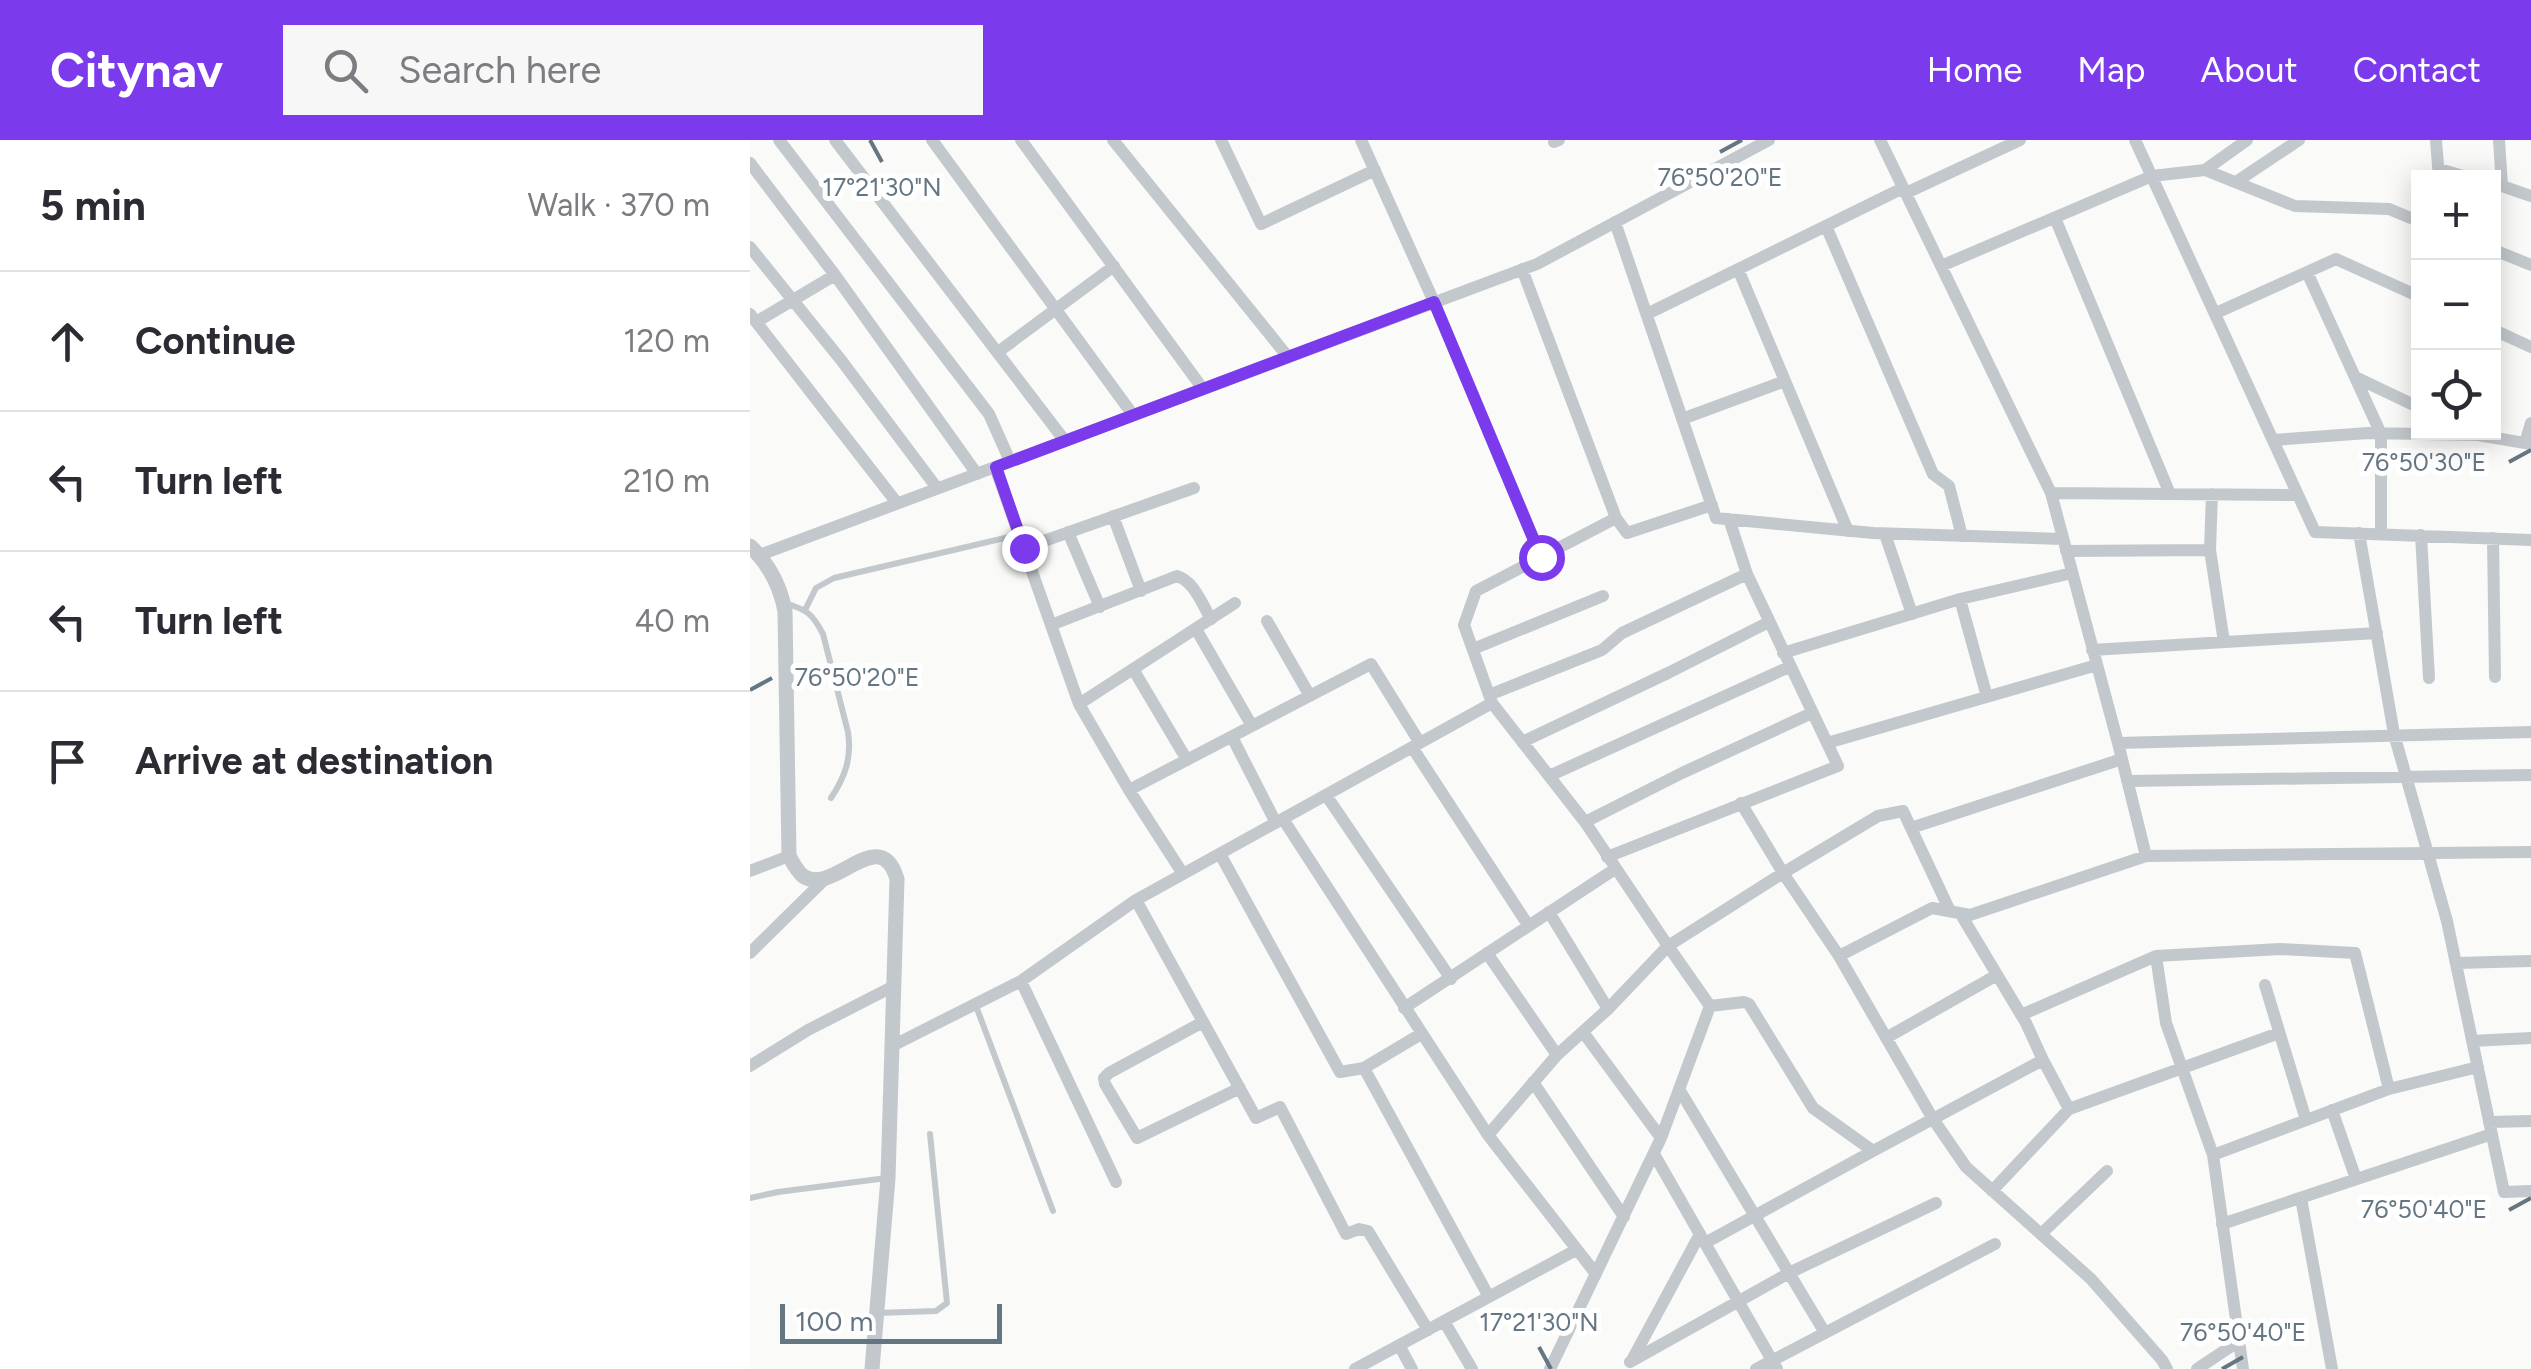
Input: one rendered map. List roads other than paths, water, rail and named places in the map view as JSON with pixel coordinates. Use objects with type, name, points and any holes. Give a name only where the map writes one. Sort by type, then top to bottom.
[{"type":"street","points":[[779,140],[989,414],[1010,461]]},
{"type":"street","points":[[835,140],[1064,441]]},
{"type":"street","points":[[932,140],[1133,415]]},
{"type":"street","points":[[1021,140],[1203,389]]},
{"type":"street","points":[[1112,140],[1288,357]]},
{"type":"street","points":[[1221,140],[1260,224],[1375,170]]},
{"type":"street","points":[[1361,140],[1541,557]]},
{"type":"street","points":[[824,880],[804,876],[790,856],[784,603],[781,591],[755,550],[898,503],[1522,270],[1770,140]]},
{"type":"street","points":[[1880,140],[2052,493],[2146,856]]},
{"type":"street","points":[[1646,314],[1826,226],[2020,140]]},
{"type":"street","points":[[2135,140],[2315,532],[2531,540]]},
{"type":"street","points":[[2205,170],[2247,140]]},
{"type":"street","points":[[2236,182],[2300,140]]},
{"type":"street","points":[[2436,140],[2439,170]]},
{"type":"street","points":[[2499,170],[2500,140]]},
{"type":"street","points":[[750,163],[976,474]]},
{"type":"street","points":[[1942,266],[2152,176],[2205,170],[2295,206],[2388,209],[2411,218]]},
{"type":"street","points":[[2501,186],[2531,196]]},
{"type":"street","points":[[2055,218],[2170,494]]},
{"type":"street","points":[[1615,222],[1716,518],[1885,534],[2210,550]]},
{"type":"street","points":[[1826,226],[1933,474],[1948,486],[1962,536]]},
{"type":"street","points":[[750,247],[937,488]]},
{"type":"street","points":[[2501,253],[2531,265]]},
{"type":"street","points":[[2216,313],[2336,259],[2411,293]]},
{"type":"street","points":[[998,352],[1114,266]]},
{"type":"street","points":[[1738,269],[1848,531]]},
{"type":"street","points":[[1522,270],[1616,518],[1627,533],[1712,505]]},
{"type":"street","points":[[2307,272],[2381,434],[2381,533]]},
{"type":"street","points":[[835,275],[792,301],[753,318],[898,503]]},
{"type":"street","points":[[2501,333],[2531,348]]},
{"type":"street","points":[[2355,376],[2411,404]]},
{"type":"street","points":[[1682,419],[1785,381]]},
{"type":"street","points":[[2501,438],[2528,443],[2531,423]]},
{"type":"street","points":[[2273,440],[2411,434]]},
{"type":"street","points":[[996,467],[1079,704],[1183,874]]},
{"type":"street","points":[[1022,541],[1068,532],[1194,488]]},
{"type":"street","points":[[2052,493],[2298,494]]},
{"type":"street","points":[[2212,494],[2210,550],[2224,642]]},
{"type":"street","points":[[1112,516],[1141,591]]},
{"type":"street","points":[[1616,518],[1476,591],[1464,625],[1491,699],[1585,822],[1710,1006]]},
{"type":"street","points":[[1404,1008],[1548,912],[1611,863],[1740,803],[1838,766],[1747,574],[1729,519]]},
{"type":"street","points":[[1068,532],[1100,607]]},
{"type":"street","points":[[2359,533],[2394,734],[2456,964],[2504,1192],[2531,1191]]},
{"type":"street","points":[[1885,534],[1912,614]]},
{"type":"street","points":[[2421,535],[2428,678]]},
{"type":"street","points":[[2493,538],[2495,677]]},
{"type":"street","points":[[1549,776],[1786,660],[1960,599],[2072,573]]},
{"type":"street","points":[[892,1046],[1021,981],[1136,900],[1416,746],[1491,699],[1602,650],[1622,633],[1747,574]]},
{"type":"street","points":[[1052,626],[1177,576],[1190,582],[1211,619]]},
{"type":"street","points":[[1473,649],[1603,596]]},
{"type":"street","points":[[1960,599],[1987,697]]},
{"type":"street","points":[[1079,704],[1236,603]]},
{"type":"street","points":[[1267,621],[1310,696]]},
{"type":"street","points":[[1522,742],[1769,622]]},
{"type":"street","points":[[1196,629],[1252,726]]},
{"type":"street","points":[[2092,650],[2377,633]]},
{"type":"street","points":[[1129,790],[1371,664],[1416,746],[1528,925]]},
{"type":"street","points":[[1827,743],[2097,665]]},
{"type":"street","points":[[1133,670],[1187,760]]},
{"type":"street","points":[[1585,822],[1682,772],[1812,713]]},
{"type":"street","points":[[2118,742],[2531,732]]},
{"type":"street","points":[[1232,736],[1279,821],[1488,1136],[1596,1274]]},
{"type":"street","points":[[1911,828],[2122,758]]},
{"type":"street","points":[[2126,781],[2531,774]]},
{"type":"street","points":[[1326,795],[1451,979]]},
{"type":"street","points":[[1740,803],[1839,956],[1966,1167],[2090,1279],[2167,1369]]},
{"type":"street","points":[[1488,1136],[1557,1055],[1668,946],[1878,816],[1903,811],[1955,912],[2021,1015],[2069,1109]]},
{"type":"street","points":[[1839,956],[1932,908],[1970,915],[2146,856],[2531,852]]},
{"type":"street","points":[[1220,854],[1340,1072],[1364,1068],[1421,1034]]},
{"type":"street","points":[[750,872],[790,856]]},
{"type":"street","points":[[750,953],[824,880],[866,857],[884,859],[894,869],[897,888],[888,1178],[872,1369]]},
{"type":"street","points":[[1136,900],[1256,1118],[1280,1107],[1346,1234],[1368,1230],[1428,1330]]},
{"type":"street","points":[[1548,912],[1608,1009]]},
{"type":"street","points":[[2021,1015],[2156,956],[2280,949],[2355,953],[2389,1089]]},
{"type":"street","points":[[1487,953],[1557,1055]]},
{"type":"street","points":[[2156,956],[2166,1023],[2213,1155],[2243,1369]]},
{"type":"street","points":[[2456,964],[2531,960]]},
{"type":"street","points":[[1886,1038],[1997,976]]},
{"type":"street","points":[[1021,981],[1116,1182]]},
{"type":"street","points":[[2265,985],[2306,1120]]},
{"type":"street","points":[[750,1066],[808,1030],[894,986]]},
{"type":"street","points":[[1710,1006],[1748,1004],[1813,1108],[1873,1151]]},
{"type":"street","points":[[1550,1369],[1654,1154],[1710,1006]]},
{"type":"street","points":[[1203,1022],[1109,1073],[1105,1084],[1136,1138],[1240,1088]]},
{"type":"street","points":[[1583,1032],[1661,1138]]},
{"type":"street","points":[[1992,1191],[2069,1109],[2279,1032]]},
{"type":"street","points":[[2472,1042],[2531,1038]]},
{"type":"street","points":[[1628,1365],[1702,1238],[1755,1214],[2043,1060]]},
{"type":"street","points":[[2213,1155],[2389,1089],[2478,1066]]},
{"type":"street","points":[[1364,1068],[1490,1296]]},
{"type":"street","points":[[1533,1082],[1624,1217]]},
{"type":"street","points":[[1679,1089],[1826,1333]]},
{"type":"street","points":[[2332,1110],[2356,1179]]},
{"type":"street","points":[[2222,1224],[2490,1128],[2531,1121]]},
{"type":"street","points":[[1654,1154],[1775,1365]]},
{"type":"street","points":[[2041,1234],[2108,1170]]},
{"type":"street","points":[[2301,1198],[2332,1369]]},
{"type":"street","points":[[1628,1365],[1789,1272],[1936,1203]]},
{"type":"street","points":[[1756,1369],[1775,1365],[1826,1333],[1994,1244]]},
{"type":"street","points":[[1355,1369],[1576,1250]]},
{"type":"street","points":[[1444,1321],[1472,1369]]},
{"type":"street","points":[[2197,1369],[2238,1342]]},
{"type":"street","points":[[1398,1345],[1412,1369]]},
{"type":"lane","points":[[805,610],[816,588],[834,578],[1022,541]]},
{"type":"lane","points":[[784,603],[805,610],[823,634],[850,745],[848,768],[831,798]]},
{"type":"lane","points":[[976,1004],[1053,1211]]},
{"type":"lane","points":[[876,1313],[936,1311],[948,1304],[930,1134]]},
{"type":"lane","points":[[750,1198],[888,1178]]}]
